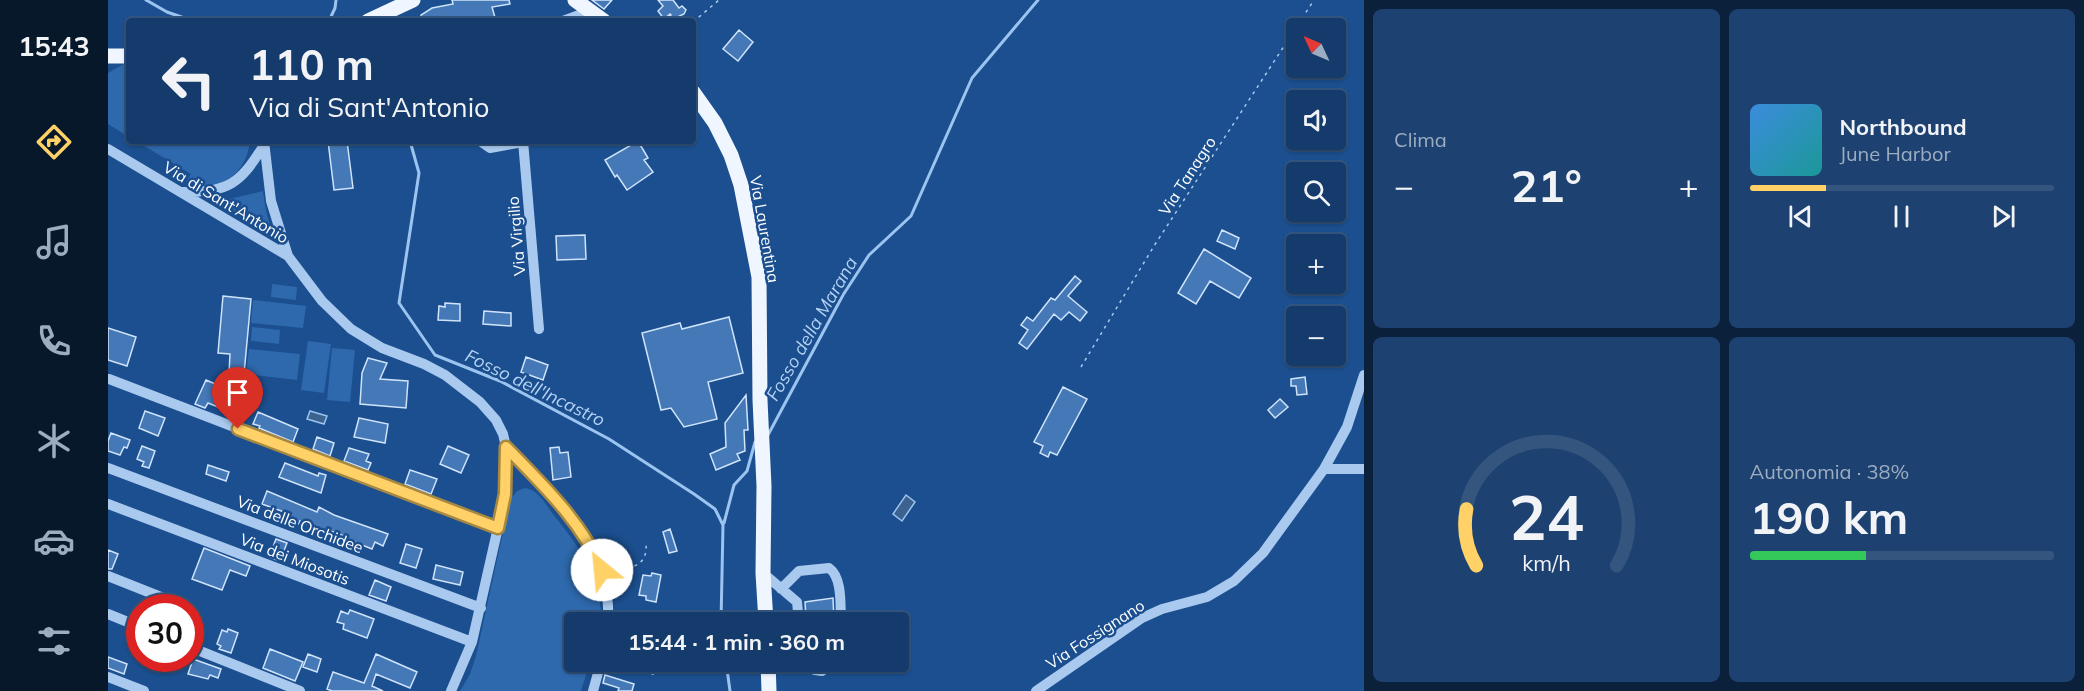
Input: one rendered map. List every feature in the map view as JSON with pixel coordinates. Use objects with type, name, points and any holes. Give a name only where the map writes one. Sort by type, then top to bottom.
[{"type":"main road","points":[[373,18],[412,0]]},
{"type":"main road","points":[[575,0],[600,18]]},
{"type":"main road","name":"Via Laurentina","points":[[696,96],[711,115],[727,144],[743,196],[759,277],[765,612]]},
{"type":"main road","points":[[768,672],[769,691]]},
{"type":"street","points":[[570,18],[590,11]]},
{"type":"street","points":[[181,192],[214,191],[231,185],[248,169],[263,144]]},
{"type":"street","points":[[264,144],[271,201],[288,256]]},
{"type":"street","points":[[484,144],[490,148],[509,144]]},
{"type":"street","name":"Via Virgilio","points":[[523,144],[538,329]]},
{"type":"street","name":"Via di Sant'Antonio","points":[[108,149],[288,256],[322,301],[351,329],[382,348],[439,371],[473,396],[496,420],[506,447],[505,494],[472,642],[451,691]]},
{"type":"street","name":"Via Fossignano","points":[[1036,691],[1142,618],[1167,607],[1203,598],[1234,581],[1266,549],[1324,469],[1347,427],[1364,375]]},
{"type":"street","points":[[109,380],[498,528]]},
{"type":"street","points":[[506,447],[546,488],[590,547],[604,576],[608,612]]},
{"type":"street","name":"Via delle Orchidee","points":[[108,468],[481,608]]},
{"type":"street","points":[[1324,469],[1364,470]]},
{"type":"street","name":"Via dei Miosotis","points":[[108,504],[472,642]]},
{"type":"street","points":[[781,589],[799,571],[829,568],[837,580],[840,612]]},
{"type":"street","points":[[763,573],[797,602],[798,612]]},
{"type":"street","points":[[108,576],[153,594]]},
{"type":"street","points":[[108,614],[126,621]]},
{"type":"street","points":[[204,653],[300,691]]},
{"type":"street","points":[[593,691],[598,672]]},
{"type":"street","points":[[108,677],[144,691]]},
{"type":"path","points":[[696,19],[719,0]]},
{"type":"path","name":"Via Tanagro","points":[[1081,367],[1154,246],[1314,0]]},
{"type":"path","points":[[604,576],[644,560],[647,554],[646,542]]},
{"type":"shaded area","points":[[126,63],[126,135],[108,124],[108,73]]},
{"type":"shaded area","points":[[141,144],[249,144],[243,163],[237,172],[220,183],[198,185],[186,182],[191,174]]},
{"type":"shaded area","points":[[263,191],[270,224],[280,241],[217,202]]},
{"type":"shaded area","points":[[272,284],[297,287],[296,300],[271,297]]},
{"type":"shaded area","points":[[253,300],[306,306],[303,328],[251,323]]},
{"type":"shaded area","points":[[252,327],[280,330],[279,344],[251,341]]},
{"type":"shaded area","points":[[308,341],[331,344],[324,393],[301,390]]},
{"type":"shaded area","points":[[332,348],[355,350],[350,402],[327,400]]},
{"type":"shaded area","points":[[249,349],[300,354],[297,380],[246,374]]},
{"type":"shaded area","points":[[310,411],[327,416],[324,424],[307,419]]},
{"type":"shaded area","points":[[530,489],[541,497],[587,563],[598,591],[601,612],[564,612],[564,672],[587,672],[581,691],[460,691],[470,674],[476,656],[510,500],[517,491]]},
{"type":"shaded area","points":[[906,495],[915,502],[902,521],[893,514]]},
{"type":"building","points":[[452,0],[509,0],[510,4],[492,7],[495,18],[422,18],[421,15],[432,8],[453,4]]},
{"type":"building","points":[[592,0],[612,0],[604,9]]},
{"type":"building","points":[[658,0],[673,0],[679,8],[682,6],[686,10],[684,14],[675,18],[668,18],[670,14],[663,18],[658,11],[663,6]]},
{"type":"building","points":[[739,30],[753,42],[738,61],[723,49]]},
{"type":"building","points":[[328,144],[347,144],[353,188],[334,190]]},
{"type":"building","points":[[633,144],[640,144],[648,158],[644,160],[653,172],[627,190],[617,175],[615,177],[605,160]]},
{"type":"building","points":[[1222,230],[1239,238],[1235,249],[1217,241]]},
{"type":"building","points":[[585,235],[586,259],[557,260],[556,236]]},
{"type":"building","points":[[1204,249],[1251,278],[1239,298],[1210,281],[1196,304],[1178,293]]},
{"type":"building","points":[[1075,276],[1081,281],[1068,296],[1087,312],[1080,321],[1069,312],[1061,320],[1054,314],[1027,349],[1019,343],[1028,330],[1021,325],[1027,317],[1033,321],[1051,298],[1055,300]]},
{"type":"building","points":[[223,296],[251,299],[244,374],[229,373],[230,354],[218,353]]},
{"type":"building","points":[[445,303],[460,304],[460,321],[438,320],[439,306],[445,307]]},
{"type":"building","points":[[484,311],[511,313],[511,326],[483,324]]},
{"type":"building","points":[[729,317],[743,373],[708,382],[717,419],[684,427],[671,408],[661,410],[642,333],[680,323],[682,329]]},
{"type":"building","points":[[108,328],[136,337],[127,366],[108,360]]},
{"type":"building","points":[[526,357],[548,365],[543,380],[521,372]]},
{"type":"building","points":[[368,358],[387,363],[380,379],[408,381],[406,408],[360,404],[362,373]]},
{"type":"building","points":[[1305,377],[1307,394],[1297,395],[1296,386],[1291,386],[1291,379]]},
{"type":"building","points":[[206,380],[220,386],[216,394],[222,397],[218,407],[208,403],[205,408],[195,404]]},
{"type":"building","points":[[1063,387],[1087,399],[1057,455],[1050,452],[1048,457],[1040,453],[1043,446],[1034,442]]},
{"type":"building","points":[[746,395],[748,430],[744,430],[745,451],[737,454],[740,460],[716,470],[710,454],[726,447],[725,423]]},
{"type":"building","points":[[1280,399],[1288,407],[1275,418],[1268,410]]},
{"type":"building","points":[[145,411],[165,418],[158,436],[139,428]]},
{"type":"building","points":[[258,412],[298,429],[293,442],[253,424]]},
{"type":"building","points":[[359,418],[388,424],[385,443],[354,437]]},
{"type":"building","points":[[111,433],[130,440],[127,448],[124,447],[120,455],[108,451]]},
{"type":"building","points":[[317,437],[334,443],[330,456],[313,449]]},
{"type":"building","points":[[142,446],[155,451],[149,468],[142,466],[144,462],[137,459]]},
{"type":"building","points":[[448,446],[469,455],[461,473],[440,464]]},
{"type":"building","points":[[559,447],[560,453],[568,452],[571,477],[553,480],[550,448]]},
{"type":"building","points":[[349,448],[369,454],[366,461],[371,463],[368,470],[344,461]]},
{"type":"building","points":[[285,463],[318,476],[319,473],[326,475],[321,493],[279,477]]},
{"type":"building","points":[[208,465],[229,472],[226,481],[206,474]]},
{"type":"building","points":[[410,470],[437,479],[431,494],[405,484]]},
{"type":"building","points":[[267,491],[317,512],[319,507],[334,515],[388,534],[383,546],[375,542],[372,549],[352,541],[351,544],[342,541],[344,536],[300,521],[299,524],[282,516],[284,512],[262,504]]},
{"type":"building","points":[[670,529],[677,551],[669,553],[663,532]]},
{"type":"building","points":[[276,539],[287,543],[280,561],[269,557]]},
{"type":"building","points":[[406,544],[422,549],[416,568],[400,563]]},
{"type":"building","points":[[204,548],[250,566],[246,576],[230,570],[222,590],[192,579]]},
{"type":"building","points":[[108,550],[118,554],[112,569],[108,569]]},
{"type":"building","points":[[436,565],[463,572],[460,585],[433,579]]},
{"type":"building","points":[[652,573],[661,575],[656,602],[646,600],[646,596],[639,595],[643,575],[651,576]]},
{"type":"building","points":[[375,580],[391,587],[386,601],[369,595]]},
{"type":"building","points":[[833,598],[834,612],[806,612],[805,602]]},
{"type":"building","points":[[350,610],[374,619],[367,638],[343,629],[344,624],[337,622],[341,611],[348,614]]},
{"type":"building","points":[[228,629],[238,633],[231,653],[219,649],[221,646],[217,644],[222,630],[227,632]]},
{"type":"building","points":[[270,649],[303,662],[295,681],[263,668]]},
{"type":"building","points":[[308,654],[321,659],[317,672],[303,667]]},
{"type":"building","points":[[376,654],[417,672],[410,688],[376,674],[372,686],[383,691],[332,691],[327,689],[333,672],[364,683]]},
{"type":"building","points":[[108,657],[126,664],[124,674],[108,668]]},
{"type":"building","points":[[204,663],[221,669],[218,678],[210,675],[208,679],[188,674],[189,672],[204,672]]},
{"type":"building","points":[[605,675],[634,684],[632,691],[618,691],[619,688],[603,683]]},
{"type":"waterway","name":"Fosso dell'Incastro","points":[[146,0],[167,12],[184,18]]},
{"type":"waterway","points":[[330,18],[336,0]]},
{"type":"waterway","name":"Fosso della Marana","points":[[768,435],[843,295],[869,255],[911,216],[972,78],[1038,0]]},
{"type":"waterway","name":"Fosso dell'Incastro","points":[[411,144],[419,173],[399,303],[435,355],[500,381],[609,439],[715,509],[723,525],[721,612]]},
{"type":"waterway","name":"Fosso della Marana","points":[[724,523],[734,485],[747,471],[755,442]]},
{"type":"waterway","name":"Fosso dell'Incastro","points":[[727,672],[730,691]]},
{"type":"route","points":[[238,429],[498,528],[507,474],[506,447],[546,488],[570,518],[590,547],[602,570]]}]
